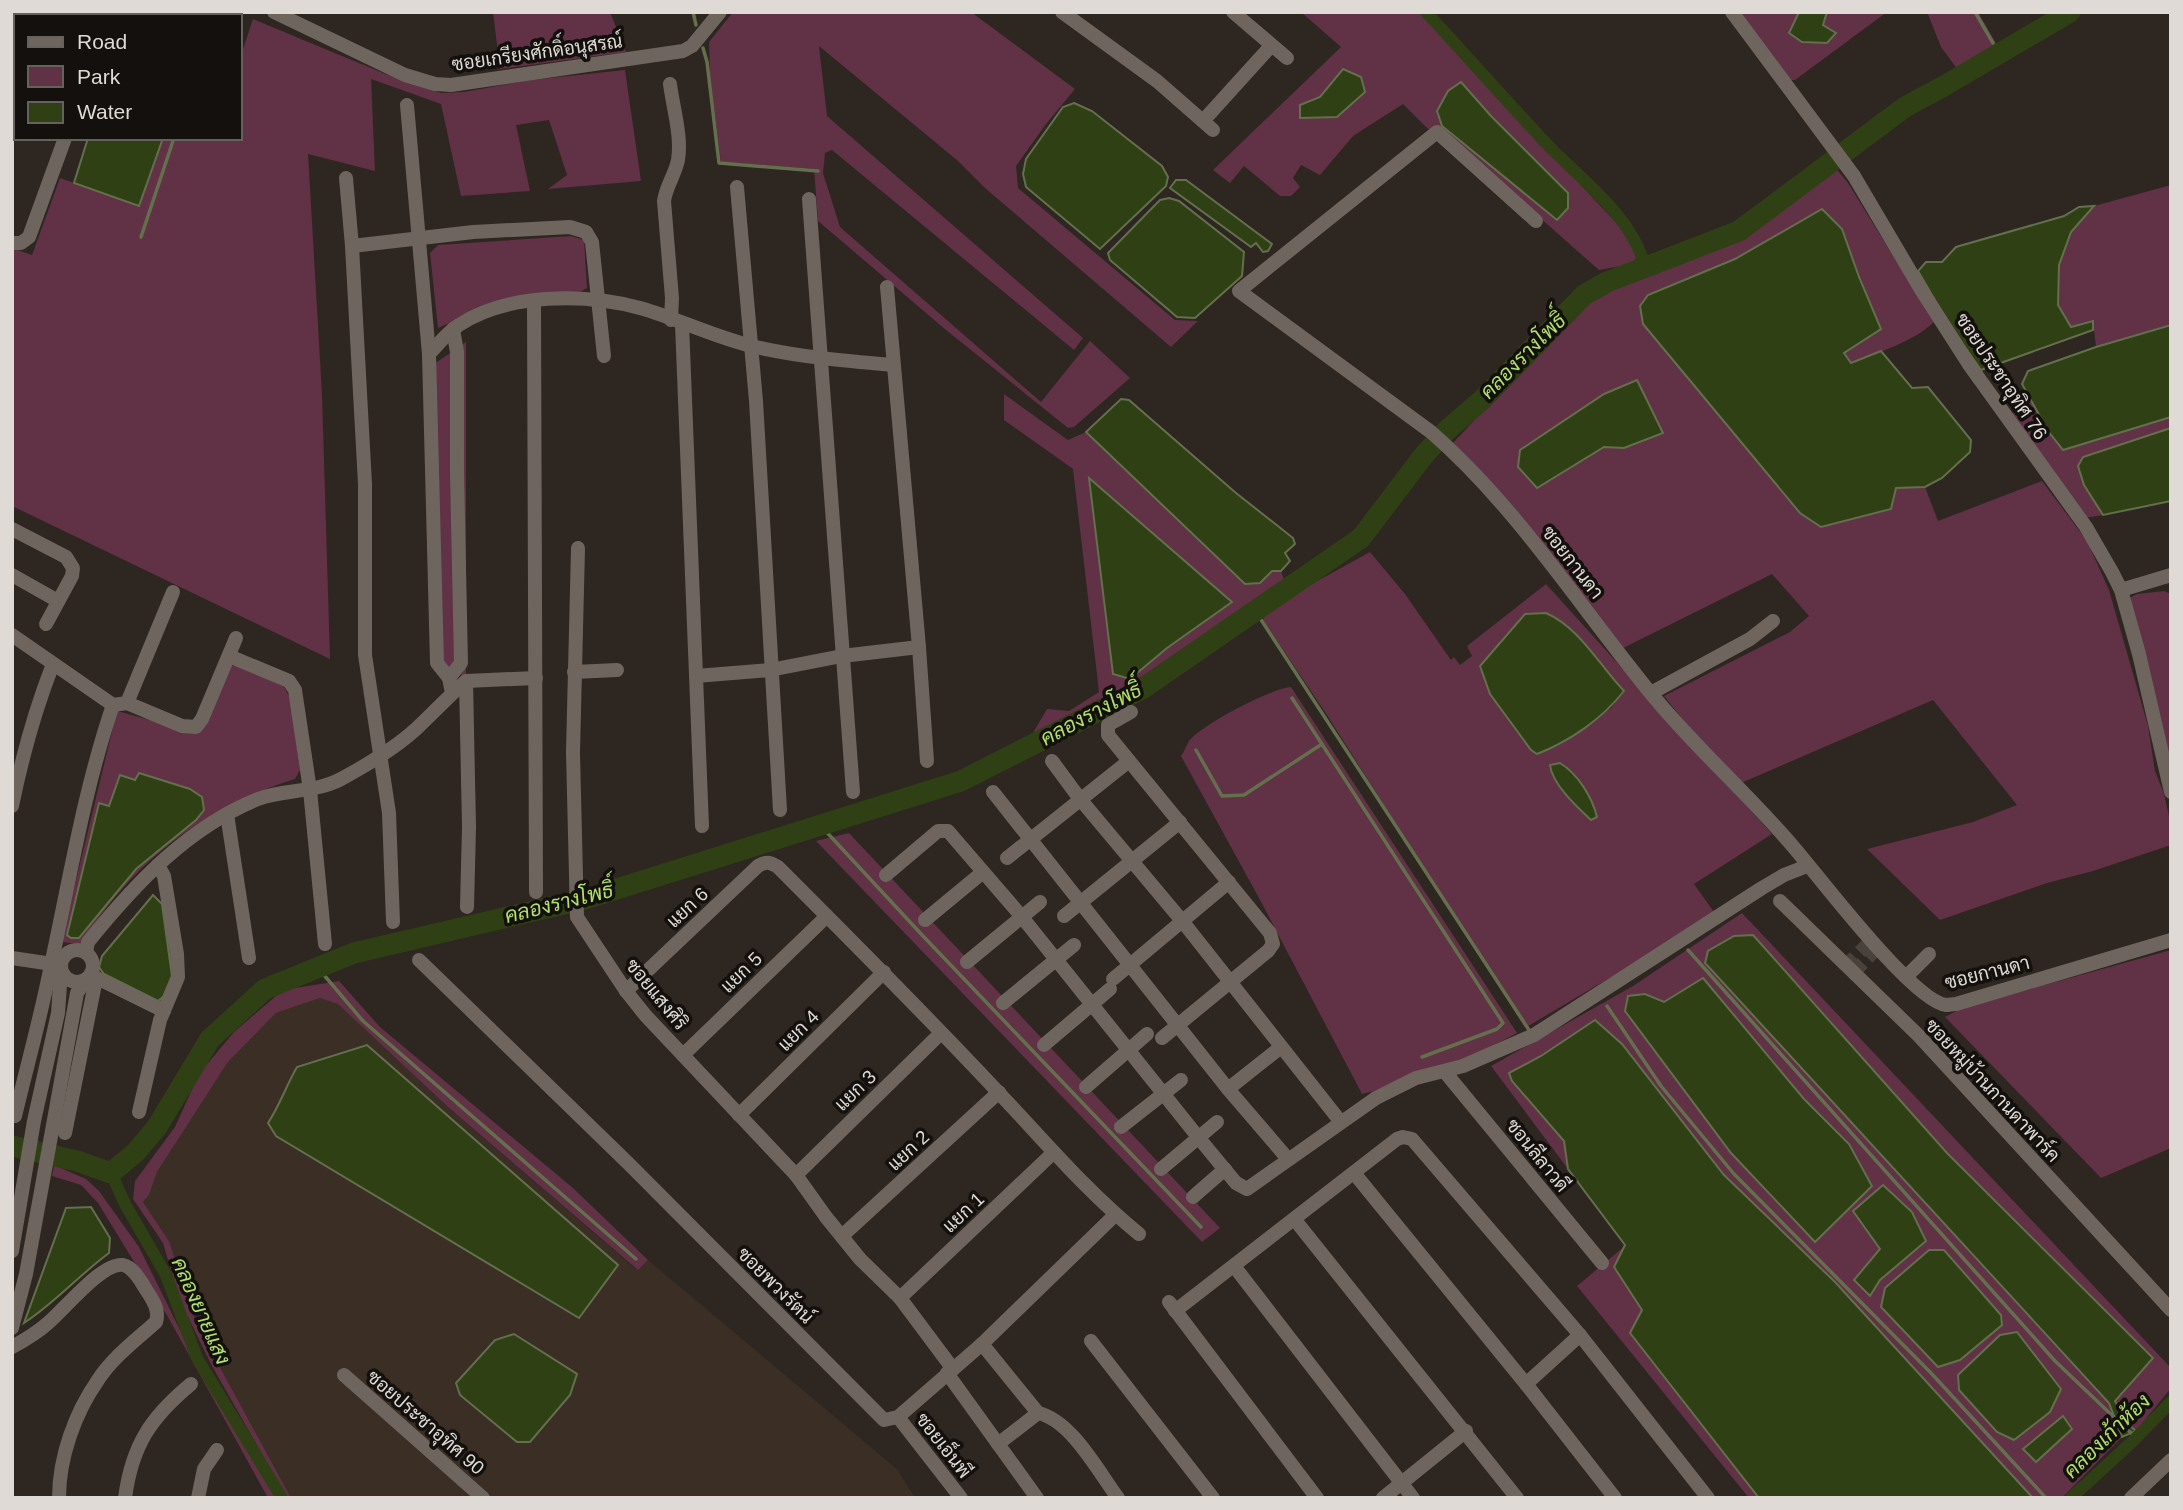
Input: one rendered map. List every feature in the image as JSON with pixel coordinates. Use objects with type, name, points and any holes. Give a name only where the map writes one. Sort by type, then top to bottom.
[{"type":"street","name":"ซอยเกรียงศักดิ์อนุสรณ์","points":[[274,12],[405,75],[435,84],[451,85],[683,51],[692,46],[720,12]]},
{"type":"street","points":[[1062,12],[1157,81],[1208,125],[1271,46]]},
{"type":"street","points":[[1233,12],[1286,58]]},
{"type":"street","name":"ซอยประชาอุทิศ 76","points":[[1732,12],[1853,176],[1948,332],[2021,440],[2086,527],[2121,590],[2171,792]]},
{"type":"street","points":[[670,84],[679,150],[664,201],[672,298],[677,322],[702,826]]},
{"type":"street","points":[[407,105],[429,354],[437,663],[451,686]]},
{"type":"street","name":"ซอยกานดา","points":[[1536,221],[1437,132],[1239,291],[1431,432],[1459,456],[1527,534],[1651,693],[1776,828],[1871,941],[1925,994],[1944,1005],[1956,1004],[2171,940]]},
{"type":"street","points":[[12,243],[21,243],[29,237],[64,140]]},
{"type":"street","points":[[346,178],[365,484],[365,654],[381,756],[391,849],[393,922]]},
{"type":"street","points":[[737,187],[757,401],[780,810]]},
{"type":"street","points":[[809,199],[823,358],[853,792]]},
{"type":"street","points":[[352,246],[542,228],[580,229],[586,232],[592,242],[604,356]]},
{"type":"street","points":[[887,288],[927,761]]},
{"type":"street","points":[[429,354],[453,328],[484,313],[534,301],[596,298],[641,308],[751,346],[823,358],[893,365]]},
{"type":"street","points":[[534,301],[536,892]]},
{"type":"street","points":[[86,951],[88,942],[98,929],[136,886],[196,833],[226,814],[261,798],[310,790],[339,780],[381,756],[418,727],[451,686],[461,663],[457,352],[453,328]]},
{"type":"street","points":[[12,529],[66,557],[73,568],[72,576],[46,624]]},
{"type":"street","name":"ซอยแสงศิริ","points":[[578,548],[574,672],[577,917],[626,991],[796,1175],[860,1259],[900,1298],[1037,1498]]},
{"type":"street","points":[[12,575],[58,601]]},
{"type":"street","points":[[2121,590],[2171,575]]},
{"type":"street","points":[[12,1251],[34,1121],[58,1013],[58,966],[73,852],[103,733],[120,704],[173,592]]},
{"type":"street","points":[[1651,693],[1750,639],[1773,621]]},
{"type":"street","points":[[12,635],[53,664],[120,704],[182,726],[196,727],[202,719],[236,638]]},
{"type":"street","points":[[696,676],[771,670],[842,656],[919,647]]},
{"type":"street","points":[[229,656],[266,670],[292,684],[297,699],[310,790],[325,944]]},
{"type":"street","points":[[12,806],[20,764],[37,705],[53,664]]},
{"type":"street","points":[[574,672],[617,670]]},
{"type":"street","points":[[451,686],[466,681],[536,678]]},
{"type":"street","points":[[466,681],[469,827],[467,907]]},
{"type":"street","points":[[1086,1087],[1128,1049],[1179,1025],[1273,944],[1270,933],[1108,735],[1108,725],[1130,712]]},
{"type":"street","points":[[1052,761],[1340,1121]]},
{"type":"street","points":[[1007,858],[1129,761]]},
{"type":"street","points":[[993,792],[1228,1089],[1288,1159]]},
{"type":"street","points":[[226,814],[249,958]]},
{"type":"street","points":[[1065,916],[1180,821]]},
{"type":"street","points":[[886,875],[938,831],[948,831],[1236,1183],[1247,1189],[1376,1098],[1416,1078],[1445,1072],[1534,1035],[1762,888],[1807,866]]},
{"type":"street","name":"แยก 6","points":[[626,991],[764,862],[778,867],[827,916]]},
{"type":"street","points":[[139,1112],[157,1031],[177,983],[178,967],[164,876],[158,865]]},
{"type":"street","points":[[925,920],[983,872]]},
{"type":"street","points":[[1044,1045],[1091,1006],[1131,964],[1229,882]]},
{"type":"street","name":"ซอยหมู่บ้านกานดาพาร์ค","points":[[1780,901],[1919,1036],[2171,1310]]},
{"type":"street","points":[[967,962],[1040,902]]},
{"type":"street","points":[[827,916],[999,1092],[1053,1153],[1115,1215],[1139,1234]]},
{"type":"street","name":"แยก 5","points":[[683,1055],[827,916]]},
{"type":"street","points":[[1003,1003],[1074,945]]},
{"type":"street","points":[[15,1116],[58,966],[71,950],[86,951],[94,963],[65,1133]]},
{"type":"street","points":[[1907,976],[1930,954]]},
{"type":"street","points":[[12,958],[58,966],[71,981],[91,978],[164,1011]]},
{"type":"street","name":"ซอยพวงรัตน์","points":[[419,960],[629,1164],[881,1417],[889,1420],[898,1417]]},
{"type":"street","name":"แยก 4","points":[[739,1115],[884,972]]},
{"type":"street","points":[[12,1328],[26,1274],[77,993],[91,978]]},
{"type":"street","name":"แยก 3","points":[[796,1175],[941,1033]]},
{"type":"street","points":[[1228,1089],[1281,1047]]},
{"type":"street","name":"ซอนลีลาวดี","points":[[1445,1072],[1602,1263]]},
{"type":"street","points":[[1121,1127],[1181,1080]]},
{"type":"street","name":"แยก 2","points":[[843,1235],[999,1092]]},
{"type":"street","points":[[1161,1169],[1217,1122]]},
{"type":"street","points":[[1317,1498],[1172,1307],[1234,1266],[1397,1139],[1404,1137],[1412,1139],[1580,1335],[1708,1498]]},
{"type":"street","name":"แยก 1","points":[[900,1298],[1053,1153]]},
{"type":"street","points":[[1193,1197],[1225,1169]]},
{"type":"street","points":[[1354,1172],[1615,1498]]},
{"type":"street","points":[[898,1417],[982,1344],[1115,1215]]},
{"type":"street","points":[[1295,1220],[1517,1498]]},
{"type":"street","points":[[12,1347],[49,1323],[88,1284],[119,1265],[128,1266],[137,1275],[155,1304],[158,1315],[156,1322],[118,1355],[98,1379],[76,1419],[63,1458],[59,1498]]},
{"type":"street","points":[[1234,1266],[1413,1498]]},
{"type":"street","points":[[1526,1384],[1580,1335]]},
{"type":"street","points":[[1091,1341],[1213,1498]]},
{"type":"street","points":[[982,1344],[1038,1413],[1049,1415],[1065,1428],[1118,1498]]},
{"type":"street","name":"ซอยประชาอุทิศ 90","points":[[344,1375],[483,1498]]},
{"type":"street","points":[[125,1498],[130,1470],[144,1433],[164,1406],[191,1384]]},
{"type":"street","points":[[998,1444],[1038,1413]]},
{"type":"street","name":"ซอยเอ็นพี","points":[[898,1417],[961,1498]]},
{"type":"street","points":[[1383,1498],[1466,1432]]},
{"type":"street","points":[[198,1498],[204,1469],[217,1450]]},
{"type":"street","points":[[2131,1498],[2171,1460]]},
{"type":"shaded area","points":[[320,998],[338,1003],[448,1107],[637,1270],[648,1260],[897,1469],[915,1498],[291,1498],[196,1323],[169,1241],[143,1202],[149,1195],[157,1172],[228,1062],[276,1013]]},
{"type":"green space","points":[[493,12],[610,12],[626,52],[500,69]]},
{"type":"green space","points":[[733,12],[971,12],[1075,89],[1016,166],[1018,188],[1175,320],[1198,321],[1171,347],[985,188],[958,161],[819,46],[827,116],[1083,338],[1074,350],[832,150],[825,153],[823,173],[840,227],[1041,402],[1090,341],[1130,378],[1074,427],[1068,428],[946,330],[818,221],[814,169],[721,162],[710,76],[709,42]]},
{"type":"green space","points":[[1301,12],[1419,12],[1624,231],[1638,254],[1633,264],[1599,270],[1488,169],[1427,128],[1403,104],[1353,136],[1320,175],[1301,165],[1293,178],[1300,187],[1291,196],[1280,196],[1244,166],[1230,183],[1213,170],[1341,47]]},
{"type":"green space","points":[[1739,12],[1799,12],[1797,16],[1835,33],[1823,25],[1827,12],[1887,12],[1795,80],[1791,80]]},
{"type":"green space","points":[[1927,12],[1978,12],[1997,45],[1958,70],[1941,47]]},
{"type":"green space","points":[[253,19],[383,73],[441,93],[625,70],[641,181],[548,189],[567,175],[549,120],[516,125],[530,191],[461,196],[441,104],[371,79],[375,171],[308,154],[322,394],[330,659],[12,506],[12,248],[32,255],[60,178],[139,206],[162,140],[242,140],[242,52]]},
{"type":"green space","points":[[1834,166],[1848,183],[1934,322],[1905,341],[1851,363],[1844,352],[1859,277],[1842,229],[1735,259],[1648,295],[1706,397],[1800,513],[1896,488],[1925,487],[1938,521],[2042,481],[2087,541],[2109,590],[2148,726],[2155,771],[2171,825],[2171,845],[2047,883],[1940,920],[1867,849],[1973,822],[2017,805],[1933,700],[1741,783],[1693,732],[1664,696],[1790,632],[1809,616],[1772,574],[1621,649],[1452,444],[1586,302],[1611,289],[1741,236]],"holes":[[[1604,394],[1624,448],[1604,447],[1518,467],[1520,450]]]},
{"type":"green space","points":[[2171,185],[2171,325],[2096,347],[2093,321],[2071,327],[2058,305],[2059,265],[2071,231],[2094,206]]},
{"type":"green space","points":[[571,236],[584,240],[587,288],[580,292],[535,294],[501,300],[438,328],[430,253],[438,245]]},
{"type":"green space","points":[[466,342],[466,675],[439,674],[434,364]]},
{"type":"green space","points":[[1004,394],[1068,440],[1086,432],[1245,584],[1260,583],[1272,571],[1281,571],[1284,580],[1138,685],[1030,738],[1047,709],[1069,711],[1099,692],[1073,469],[1004,420]],"holes":[[[1089,479],[1167,648],[1130,678],[1113,674]]]},
{"type":"green space","points":[[2030,399],[2048,431],[2063,450],[2171,417],[2171,428],[2083,457],[2084,485],[2103,515],[2084,518],[2013,414]]},
{"type":"green space","points":[[1370,552],[1405,594],[1451,660],[1454,657],[1460,665],[1472,656],[1467,646],[1546,584],[1772,834],[1694,884],[1714,912],[1525,1028],[1327,715],[1263,620],[1268,608]],"holes":[[[1507,633],[1606,672],[1624,692],[1611,708],[1561,744],[1481,666]],[[1560,763],[1591,819],[1552,775],[1551,765]]]},
{"type":"green space","points":[[2164,591],[2171,594],[2171,772],[2129,598],[2137,594]]},
{"type":"green space","points":[[239,665],[283,685],[290,698],[300,770],[295,779],[253,794],[194,826],[158,853],[133,877],[80,944],[61,942],[117,711],[198,733],[229,666]]},
{"type":"green space","points":[[1291,687],[1517,1033],[1458,1064],[1414,1073],[1362,1094],[1181,756],[1196,734],[1221,717],[1253,700]]},
{"type":"green space","points":[[849,833],[1220,1228],[1202,1242],[816,841]]},
{"type":"green space","points":[[1742,913],[2171,1368],[2171,1388],[2136,1431],[2130,1426],[2115,1401],[2152,1358],[1947,1153],[1967,1250],[2109,1403],[2122,1437],[2062,1498],[2033,1498],[1835,1282],[1724,1175],[1622,1044],[1595,1020],[1541,1056],[1509,1073],[1512,1081],[1564,1142],[1568,1169],[1491,1066],[1633,986]],"holes":[[[1645,994],[1664,1002],[1804,1099],[1849,1144],[1809,1237],[1731,1153],[1625,1011]],[[1926,1241],[1880,1280],[1880,1249]]]},
{"type":"green space","points":[[2171,950],[2171,1148],[2101,1178],[1945,1017],[1962,1008]]},
{"type":"green space","points":[[339,981],[380,1027],[573,1188],[648,1260],[638,1270],[448,1107],[338,1004],[320,998],[276,1013],[228,1062],[157,1172],[149,1195],[143,1202],[169,1241],[196,1323],[291,1498],[287,1498],[212,1366],[180,1301],[163,1243],[133,1199],[135,1181],[175,1127],[199,1074],[234,1032],[283,990]]},
{"type":"green space","points":[[54,1165],[86,1179],[99,1191],[139,1247],[186,1342],[278,1498],[268,1498],[168,1317],[98,1203],[81,1185],[52,1176]]},
{"type":"green space","points":[[1626,1245],[1615,1267],[1643,1310],[1631,1333],[1759,1498],[1749,1498],[1577,1286]]},
{"type":"water","points":[[1799,12],[1827,12],[1823,25],[1836,33],[1827,43],[1802,42],[1789,33]]},
{"type":"water","points":[[1343,69],[1361,77],[1365,92],[1337,117],[1300,118],[1300,105],[1320,97]]},
{"type":"water","points":[[1461,82],[1568,193],[1568,208],[1557,220],[1442,126],[1437,111],[1448,91]]},
{"type":"water","points":[[1074,103],[1092,111],[1162,166],[1168,177],[1166,186],[1100,249],[1026,187],[1023,174],[1026,159],[1063,107]]},
{"type":"water","points":[[87,140],[162,140],[139,206],[74,183]]},
{"type":"water","points":[[1176,180],[1186,180],[1272,244],[1268,251],[1263,252],[1256,243],[1251,247],[1170,188]]},
{"type":"water","points":[[1169,198],[1179,201],[1244,252],[1242,276],[1195,318],[1177,317],[1110,260],[1108,253],[1160,200]]},
{"type":"water","points":[[2094,206],[2071,232],[2059,265],[2058,305],[2071,327],[2093,321],[2093,330],[1981,370],[1950,326],[1918,271],[1926,262],[1942,262],[1956,247],[2064,216],[2079,207]]},
{"type":"water","points":[[1822,209],[1842,229],[1881,329],[1844,353],[1851,363],[1881,351],[1912,388],[1928,387],[1971,440],[1970,452],[1942,478],[1925,487],[1896,488],[1891,509],[1821,527],[1800,513],[1643,324],[1640,306],[1648,295],[1735,259]]},
{"type":"water","points":[[2171,325],[2171,417],[2063,450],[2048,431],[2022,384],[2028,371]]},
{"type":"water","points":[[1637,380],[1663,433],[1624,448],[1604,447],[1537,488],[1518,467],[1520,450],[1604,394]]},
{"type":"water","points":[[1121,399],[1129,400],[1236,493],[1293,538],[1295,544],[1285,553],[1290,561],[1281,571],[1272,571],[1260,583],[1245,584],[1086,432]]},
{"type":"water","points":[[2171,428],[2171,501],[2103,515],[2084,485],[2078,466],[2083,457]]},
{"type":"water","points":[[1089,478],[1232,602],[1167,648],[1130,679],[1113,674]]},
{"type":"water","points":[[1546,613],[1579,637],[1624,691],[1606,711],[1585,728],[1537,754],[1531,750],[1490,694],[1480,666],[1525,614]]},
{"type":"water","points":[[1560,763],[1573,773],[1583,787],[1597,817],[1591,820],[1555,780],[1550,765]]},
{"type":"water","points":[[139,773],[190,789],[202,797],[204,810],[196,820],[136,869],[79,938],[71,938],[67,935],[99,803],[109,806],[120,775],[135,780]]},
{"type":"water","points":[[153,895],[162,904],[172,976],[168,993],[158,1001],[104,974],[99,967],[102,956]]},
{"type":"water","points":[[1753,935],[1947,1153],[2153,1358],[2115,1401],[2136,1431],[2122,1437],[2109,1403],[1705,963],[1708,951],[1734,936]]},
{"type":"water","points":[[1703,978],[1804,1099],[1849,1144],[1872,1186],[1815,1242],[1731,1153],[1625,1011],[1628,996],[1645,994],[1664,1002]]},
{"type":"water","points":[[1595,1020],[1622,1044],[1724,1175],[1835,1282],[2033,1498],[1759,1498],[1630,1333],[1642,1310],[1614,1267],[1625,1245],[1568,1169],[1564,1141],[1512,1081],[1509,1073],[1541,1056]]},
{"type":"water","points":[[367,1045],[618,1265],[579,1318],[276,1136],[268,1123],[297,1067]]},
{"type":"water","points":[[1883,1185],[1912,1212],[1926,1241],[1880,1280],[1870,1296],[1854,1280],[1880,1249],[1853,1211]]},
{"type":"water","points":[[91,1207],[110,1238],[109,1253],[24,1323],[66,1208]]},
{"type":"water","points":[[1929,1250],[1944,1250],[2001,1315],[2002,1325],[1960,1360],[1938,1367],[1881,1307],[1885,1288]]},
{"type":"water","points":[[2017,1332],[2061,1389],[2050,1412],[2014,1440],[1997,1432],[1959,1390],[1958,1375],[2000,1335]]},
{"type":"water","points":[[514,1334],[577,1374],[570,1395],[530,1442],[517,1442],[460,1395],[456,1383],[495,1340]]},
{"type":"water","points":[[2063,1416],[2072,1429],[2036,1462],[2023,1449]]},
{"type":"waterway","points":[[693,12],[696,25]]},
{"type":"waterway","points":[[1426,12],[1542,139],[1616,213],[1638,248],[1645,267]]},
{"type":"waterway","points":[[1975,12],[1993,43]]},
{"type":"waterway","name":"คลองรางโพธิ์","points":[[12,1146],[77,1161],[111,1173],[136,1152],[157,1127],[210,1039],[265,989],[354,953],[585,899],[961,781],[1142,689],[1361,538],[1424,455],[1447,430],[1483,399],[1584,295],[1607,282],[1739,231],[1905,107],[2070,12]]},
{"type":"waterway","points":[[703,48],[719,163],[818,171]]},
{"type":"waterway","points":[[141,237],[173,140]]},
{"type":"waterway","points":[[1254,609],[1529,1030]]},
{"type":"waterway","points":[[1292,698],[1503,1023],[1497,1029],[1422,1057]]},
{"type":"waterway","points":[[1196,750],[1222,796],[1244,795],[1322,744]]},
{"type":"waterway","points":[[820,825],[1201,1227]]},
{"type":"waterway","points":[[1688,950],[2055,1361],[2118,1421]]},
{"type":"waterway","points":[[318,968],[363,1021],[636,1259]]},
{"type":"waterway","points":[[1607,1006],[1661,1086],[1734,1174],[1931,1373],[2046,1498]]},
{"type":"waterway","name":"คลองยายแสง","points":[[111,1173],[125,1204],[166,1275],[197,1358],[282,1498]]},
{"type":"waterway","name":"คลองเก้าห้อง","points":[[2071,1498],[2171,1402]]},
{"type":"waterway","points":[[2129,1431],[2136,1438]]},
{"type":"tunnel","points":[[1845,967],[1871,941]]},
{"type":"tunnel","points":[[1853,973],[1878,947]]}]
